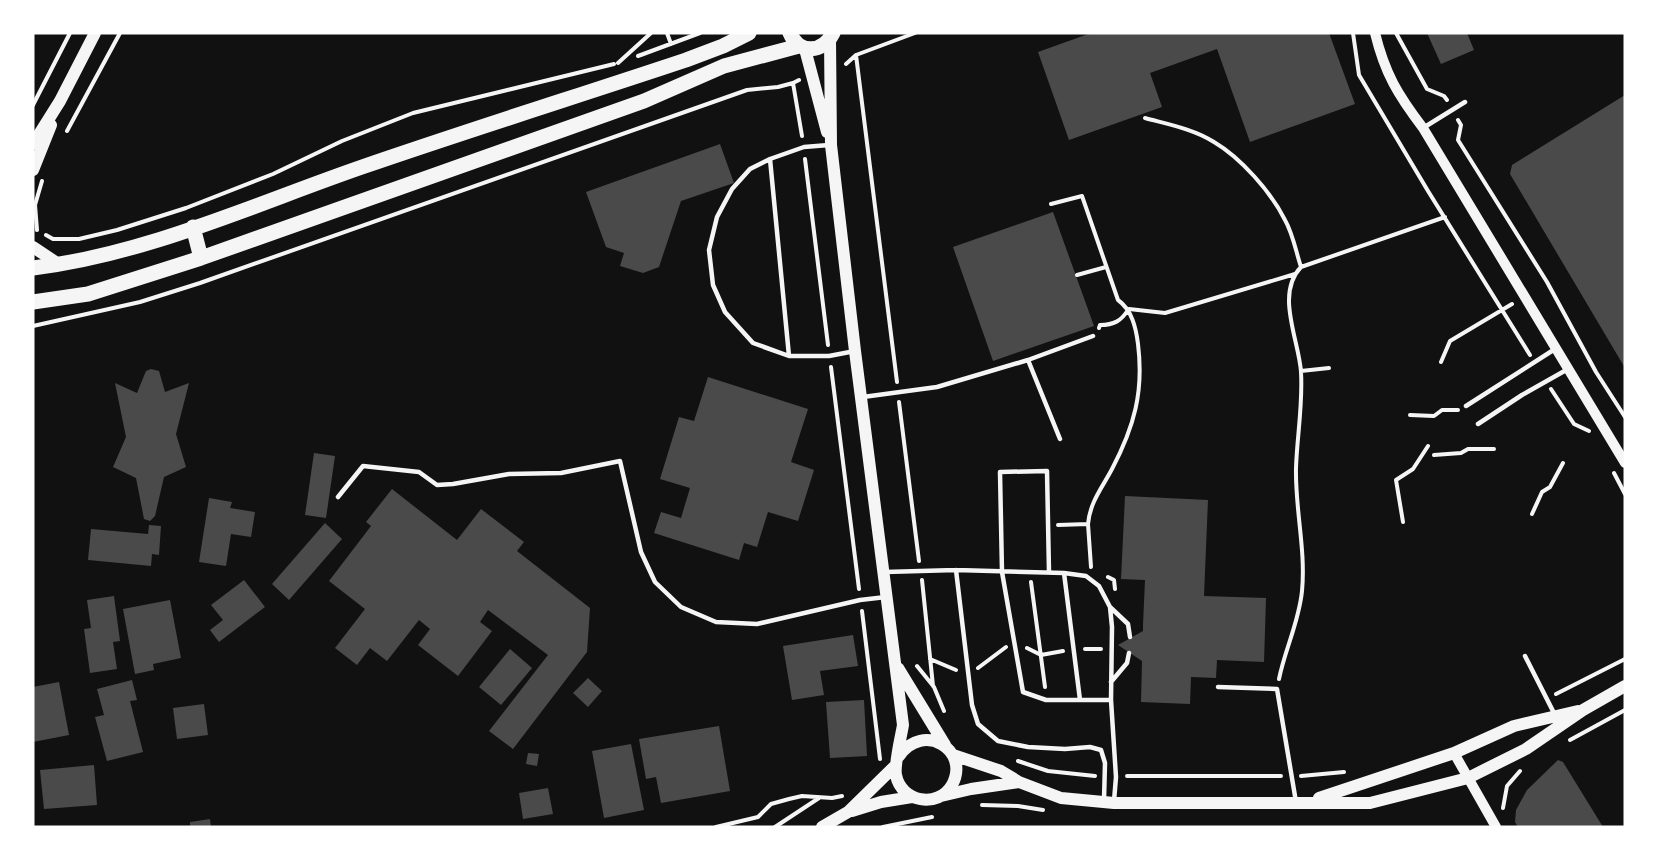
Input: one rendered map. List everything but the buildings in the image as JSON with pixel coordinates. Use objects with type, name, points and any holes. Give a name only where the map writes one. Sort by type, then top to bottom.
[{"type":"main road","points":[[33,144],[60,101],[95,33]]},
{"type":"main road","points":[[33,268],[60,265],[150,242],[362,166],[686,60],[749,33]]},
{"type":"main road","points":[[33,302],[88,294],[201,258],[644,101],[724,66],[798,42],[819,48],[831,36]]},
{"type":"main road","points":[[831,36],[831,145],[882,573],[903,725],[896,775],[904,791],[912,797]]},
{"type":"main road","points":[[798,42],[831,145]]},
{"type":"main road","points":[[33,170],[60,101]]},
{"type":"main road","points":[[193,227],[201,258]]},
{"type":"main road","points":[[33,247],[60,265]]},
{"type":"main road","points":[[33,294],[88,294]]},
{"type":"main road","points":[[894,662],[956,765],[953,783],[940,797]]},
{"type":"main road","points":[[848,812],[912,742],[921,739],[939,742],[950,752],[1001,771],[1019,782],[1061,798],[1109,803],[1370,803],[1468,778],[1526,749],[1583,710],[1625,686]]},
{"type":"main road","points":[[1309,802],[1455,753],[1514,726],[1583,710]]},
{"type":"main road","points":[[822,827],[848,812],[881,802],[912,797],[931,800],[971,789],[1019,782]]},
{"type":"street","points":[[1376,33],[1381,57],[1398,94],[1423,128],[1625,463]]},
{"type":"street","points":[[1455,753],[1496,827]]},
{"type":"lane","points":[[1423,128],[1465,102]]},
{"type":"lane","points":[[831,145],[804,147],[770,159],[750,169],[732,189],[717,217],[709,250],[713,285],[725,312],[753,343],[789,356],[830,356],[855,351]]},
{"type":"lane","points":[[770,159],[789,356]]},
{"type":"lane","points":[[861,398],[937,387],[1028,360],[1092,336]]},
{"type":"lane","points":[[1466,406],[1556,349]]},
{"type":"lane","points":[[1028,360],[1060,439]]},
{"type":"lane","points":[[1478,424],[1522,394],[1568,369]]},
{"type":"lane","points":[[338,497],[363,466],[419,472],[437,485],[509,474],[561,473],[620,461],[641,552],[655,582],[681,607],[716,622],[757,624],[860,600],[886,597]]},
{"type":"lane","points":[[1049,572],[1047,471],[1000,472],[1002,572],[1023,692],[1041,700],[1111,700]]},
{"type":"lane","points":[[956,570],[972,705],[978,724],[998,741],[1028,747],[1065,749],[1090,747],[1101,750],[1105,763],[1109,803]]},
{"type":"lane","points":[[882,573],[956,570],[1049,572],[1086,576],[1099,586],[1110,607],[1128,624],[1130,637]]},
{"type":"lane","points":[[1064,573],[1080,700]]},
{"type":"lane","points":[[1109,803],[1116,777],[1111,700],[1110,607]]},
{"type":"lane","points":[[1111,682],[1127,663],[1129,652]]},
{"type":"lane","points":[[1525,656],[1555,716]]},
{"type":"lane","points":[[1218,687],[1277,688],[1296,802]]},
{"type":"path","points":[[33,105],[70,33]]},
{"type":"path","points":[[64,136],[120,33]]},
{"type":"path","points":[[618,63],[651,33]]},
{"type":"path","points":[[667,33],[671,44]]},
{"type":"path","points":[[46,172],[35,205],[37,230],[53,239],[79,239],[117,230],[186,208],[273,174],[342,141],[413,113],[618,63],[700,33]]},
{"type":"path","points":[[842,67],[856,55],[915,33]]},
{"type":"path","points":[[1353,33],[1359,75],[1534,362]]},
{"type":"path","points":[[1396,33],[1427,89],[1444,96],[1453,110],[1461,125],[1458,140],[1547,282],[1596,372],[1625,417]]},
{"type":"path","points":[[856,55],[930,659],[934,687],[946,718]]},
{"type":"path","points":[[33,326],[140,302],[747,90],[778,87],[799,80]]},
{"type":"path","points":[[793,83],[804,147],[876,725],[880,760],[876,769]]},
{"type":"path","points":[[1145,118],[1188,130],[1214,142],[1241,164],[1265,189],[1286,221],[1301,267]]},
{"type":"path","points":[[1051,204],[1082,195],[1118,300],[1129,309],[1166,313],[1295,274]]},
{"type":"path","points":[[1281,665],[1297,619],[1302,592],[1303,562],[1296,468],[1302,394],[1301,371],[1290,316],[1291,283],[1301,267],[1445,216]]},
{"type":"path","points":[[1077,275],[1106,267]]},
{"type":"path","points":[[1540,286],[1547,282]]},
{"type":"path","points":[[1441,362],[1450,341],[1512,304]]},
{"type":"path","points":[[1092,336],[1100,325],[1110,325],[1121,320],[1129,309]]},
{"type":"path","points":[[1048,525],[1088,524],[1089,511],[1094,497],[1125,443],[1138,404],[1141,368],[1137,336],[1129,309]]},
{"type":"path","points":[[1301,371],[1329,368]]},
{"type":"path","points":[[1546,381],[1574,424],[1590,431]]},
{"type":"path","points":[[1410,415],[1434,416],[1442,410],[1460,410]]},
{"type":"path","points":[[1403,522],[1396,480],[1413,470],[1428,446]]},
{"type":"path","points":[[1434,455],[1461,453],[1468,448],[1494,449]]},
{"type":"path","points":[[1532,514],[1542,492],[1550,488],[1563,463]]},
{"type":"path","points":[[1613,473],[1625,494]]},
{"type":"path","points":[[1030,572],[1045,691]]},
{"type":"path","points":[[930,659],[969,675],[1014,641],[1041,655]]},
{"type":"path","points":[[1547,699],[1625,659]]},
{"type":"path","points":[[1563,744],[1625,710]]},
{"type":"path","points":[[876,725],[882,726]]},
{"type":"path","points":[[1509,817],[1502,807],[1507,786],[1524,766]]},
{"type":"path","points":[[1123,776],[1291,776],[1350,771]]},
{"type":"path","points":[[716,827],[758,817],[771,804],[789,799],[802,796],[850,795]]},
{"type":"path","points":[[775,827],[820,797]]},
{"type":"path","points":[[974,804],[1018,806],[1050,811]]},
{"type":"path","points":[[883,827],[938,814]]}]
